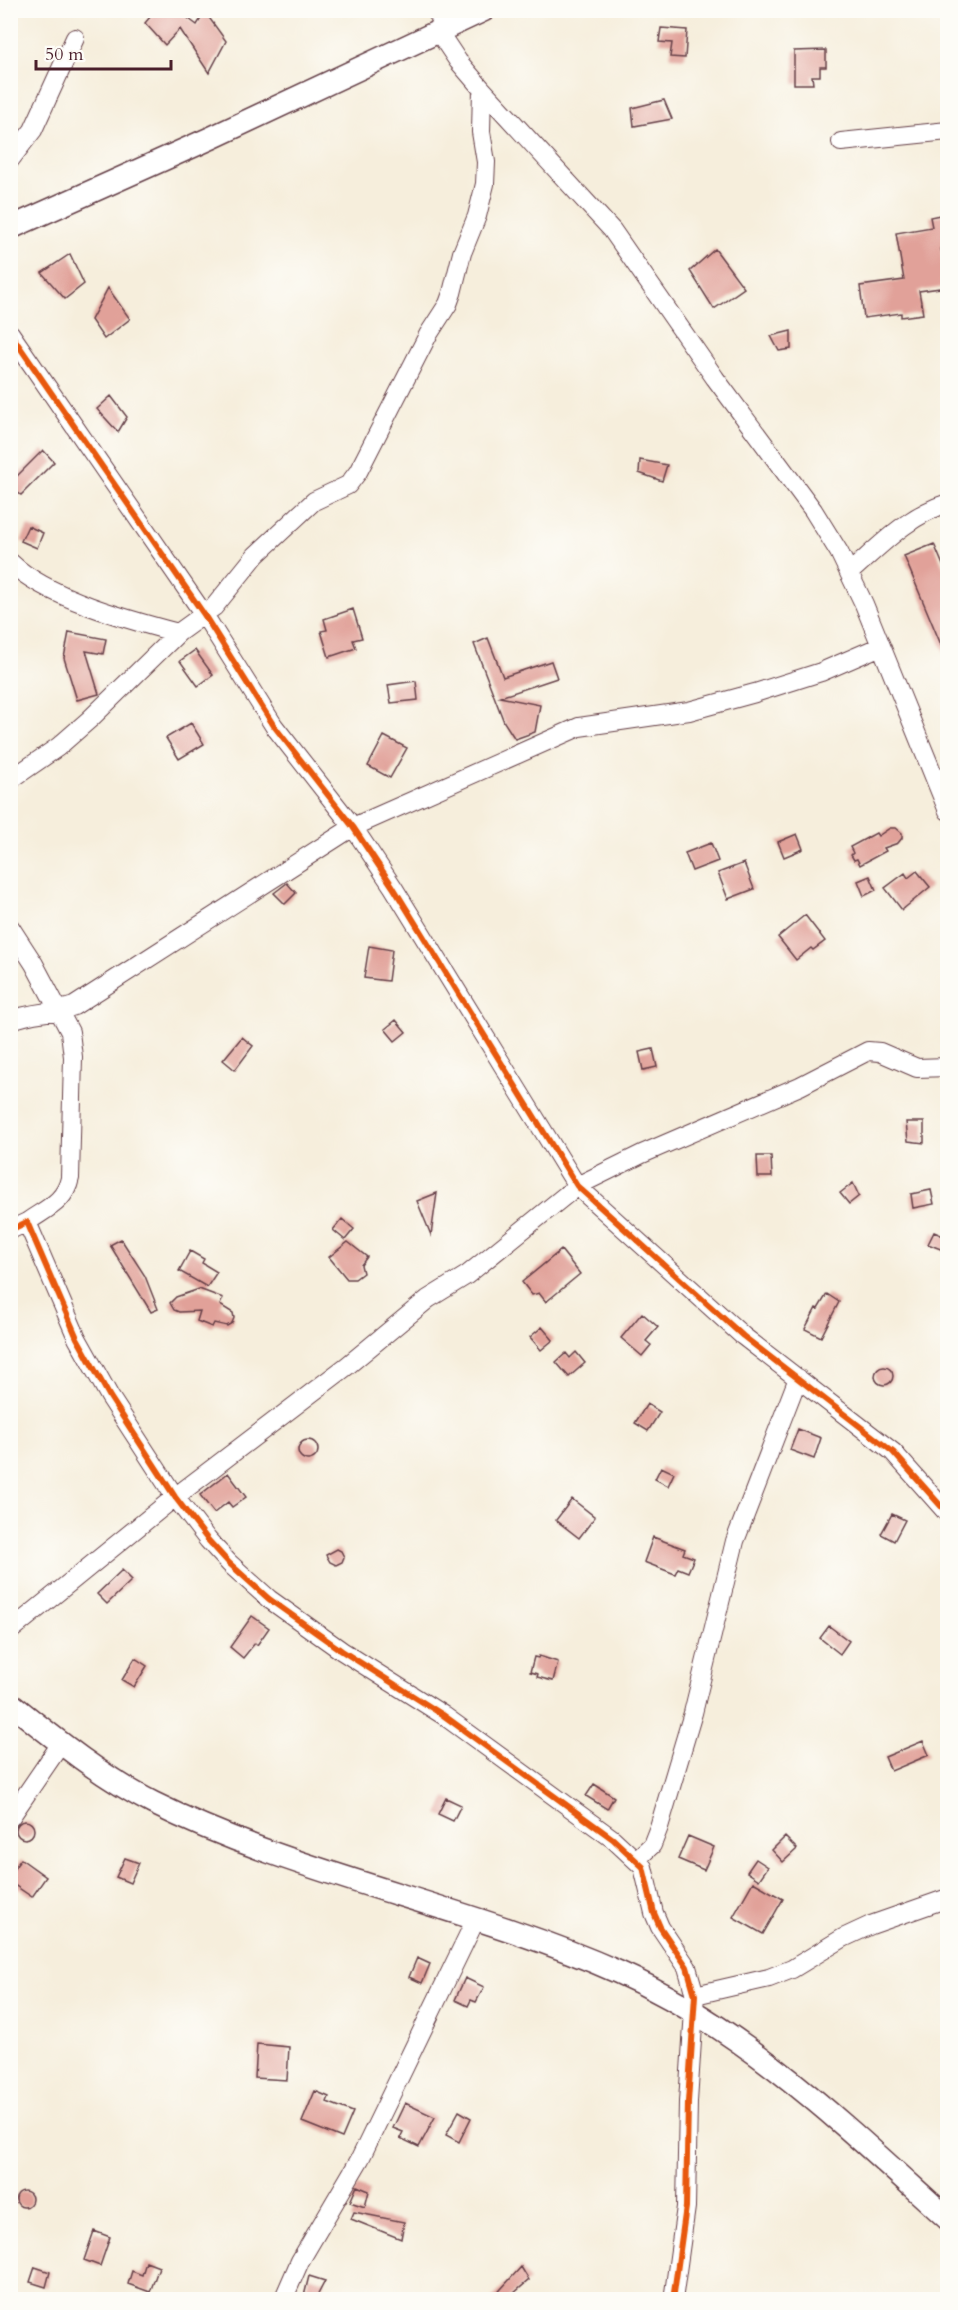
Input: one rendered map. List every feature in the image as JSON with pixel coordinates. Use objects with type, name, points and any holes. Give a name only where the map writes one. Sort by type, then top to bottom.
[{"type":"street","points":[[10,228],[201,143],[440,23],[484,10]]},
{"type":"street","points":[[440,23],[458,61],[612,230],[715,378],[813,510],[849,573],[946,802]]},
{"type":"street","points":[[10,160],[33,130],[75,38]]},
{"type":"street","points":[[10,780],[58,747],[178,633],[214,607],[256,555],[298,515],[314,501],[348,485],[358,472],[428,335],[448,304],[462,253],[477,216],[485,184],[486,162],[481,132],[482,89]]},
{"type":"street","points":[[841,142],[948,131]]},
{"type":"street","points":[[10,333],[203,613],[274,726],[353,827],[399,897],[577,1186],[743,1336],[893,1452],[948,1514]]},
{"type":"street","points":[[849,573],[902,526],[929,509],[948,503]]},
{"type":"street","points":[[10,562],[48,587],[86,604],[178,633]]},
{"type":"street","points":[[10,1021],[38,1012],[60,1011],[80,1003],[353,827],[579,727],[689,711],[820,672],[881,646]]},
{"type":"street","points":[[10,927],[60,1011],[70,1032],[73,1057],[70,1178],[64,1195],[27,1222],[10,1230]]},
{"type":"street","points":[[10,1631],[176,1497],[347,1366],[428,1299],[467,1275],[577,1186],[642,1154],[800,1086],[868,1051],[880,1052],[917,1068],[948,1067]]},
{"type":"street","points":[[27,1222],[76,1338],[110,1397],[176,1497],[208,1540],[269,1599],[342,1651],[442,1715],[556,1796],[637,1859],[643,1867],[654,1913],[660,1927],[687,1967],[695,2004],[688,2102],[686,2207],[673,2300]]},
{"type":"street","points":[[637,1859],[652,1845],[659,1827],[693,1713],[735,1541],[798,1378]]},
{"type":"street","points":[[10,1703],[101,1771],[140,1795],[202,1826],[298,1863],[532,1937],[695,2004],[720,2027],[796,2084],[948,2219]]},
{"type":"street","points":[[10,1818],[62,1742]]},
{"type":"street","points":[[695,2004],[792,1970],[852,1933],[948,1899]]},
{"type":"street","points":[[283,2300],[300,2261],[360,2158],[476,1919]]},
{"type":"building","points":[[156,10],[177,10],[197,25],[205,12],[226,41],[209,73],[180,29],[165,45],[145,23]]},
{"type":"building","points":[[661,28],[687,30],[685,58],[670,57],[672,43],[659,42]]},
{"type":"building","points":[[826,50],[826,67],[820,67],[820,76],[812,76],[813,84],[794,84],[794,51]]},
{"type":"building","points":[[664,100],[672,119],[634,126],[632,108]]},
{"type":"building","points":[[945,214],[948,248],[941,249],[947,287],[919,291],[923,314],[901,317],[901,313],[864,318],[860,286],[904,280],[896,233],[932,227],[930,217]]},
{"type":"building","points":[[715,249],[744,288],[714,309],[690,271]]},
{"type":"building","points":[[70,254],[84,284],[65,299],[42,273]]},
{"type":"building","points":[[108,288],[130,319],[104,339],[91,320]]},
{"type":"building","points":[[791,331],[791,349],[779,351],[771,336]]},
{"type":"building","points":[[111,396],[127,417],[118,432],[97,409]]},
{"type":"building","points":[[43,450],[54,462],[21,495],[10,487],[10,483]]},
{"type":"building","points":[[640,460],[667,465],[662,481],[639,473]]},
{"type":"building","points":[[28,526],[43,533],[37,548],[21,541]]},
{"type":"building","points":[[934,544],[948,577],[947,659],[904,556]]},
{"type":"building","points":[[353,609],[362,638],[353,640],[356,648],[329,657],[321,631],[327,630],[324,619]]},
{"type":"building","points":[[69,632],[106,639],[103,654],[86,651],[99,694],[77,700],[64,658]]},
{"type":"building","points":[[488,638],[503,677],[551,661],[557,678],[500,697],[540,705],[535,732],[515,739],[504,722],[474,644]]},
{"type":"building","points":[[195,650],[213,675],[198,686],[180,661]]},
{"type":"building","points":[[416,681],[418,700],[391,703],[388,685]]},
{"type":"building","points":[[191,723],[204,744],[179,759],[166,738]]},
{"type":"building","points":[[384,736],[407,748],[390,778],[368,766]]},
{"type":"building","points":[[890,828],[896,828],[902,833],[902,838],[898,843],[884,848],[886,851],[860,865],[857,859],[854,860],[850,847],[876,833],[878,836]]},
{"type":"building","points":[[797,834],[803,849],[784,857],[778,842]]},
{"type":"building","points":[[711,843],[718,861],[692,871],[685,853]]},
{"type":"building","points":[[744,863],[754,889],[728,899],[718,873]]},
{"type":"building","points":[[917,871],[930,887],[902,910],[885,888],[905,873],[908,878]]},
{"type":"building","points":[[870,876],[876,890],[864,896],[858,881]]},
{"type":"building","points":[[287,883],[296,893],[285,904],[274,893]]},
{"type":"building","points":[[805,915],[825,941],[813,950],[811,948],[796,960],[778,937]]},
{"type":"building","points":[[369,946],[392,950],[388,981],[364,978]]},
{"type":"building","points":[[396,1020],[406,1032],[395,1041],[385,1029]]},
{"type":"building","points":[[242,1037],[253,1046],[235,1070],[223,1060]]},
{"type":"building","points":[[653,1049],[657,1067],[643,1070],[639,1052]]},
{"type":"building","points":[[906,1122],[924,1122],[924,1143],[908,1141]]},
{"type":"building","points":[[757,1156],[771,1156],[772,1177],[758,1177]]},
{"type":"building","points":[[853,1183],[859,1196],[849,1204],[840,1193]]},
{"type":"building","points":[[931,1190],[934,1204],[913,1208],[911,1194]]},
{"type":"building","points":[[437,1193],[431,1235],[417,1201]]},
{"type":"building","points":[[342,1219],[354,1229],[345,1240],[333,1230]]},
{"type":"building","points":[[934,1232],[948,1238],[948,1252],[928,1244]]},
{"type":"building","points":[[121,1239],[145,1276],[158,1309],[151,1312],[110,1245]]},
{"type":"building","points":[[348,1242],[367,1257],[361,1265],[363,1273],[355,1279],[347,1279],[329,1257]]},
{"type":"building","points":[[561,1250],[580,1274],[546,1302],[539,1293],[532,1295],[522,1282]]},
{"type":"building","points":[[190,1251],[204,1259],[202,1263],[217,1272],[207,1287],[179,1271]]},
{"type":"building","points":[[199,1289],[223,1298],[220,1305],[233,1313],[232,1323],[227,1326],[214,1323],[212,1327],[197,1321],[200,1311],[179,1312],[174,1310],[170,1303],[176,1297]]},
{"type":"building","points":[[827,1294],[839,1302],[821,1337],[805,1329],[816,1308],[818,1309]]},
{"type":"building","points":[[642,1313],[658,1327],[646,1341],[651,1345],[642,1356],[621,1338]]},
{"type":"building","points":[[542,1327],[553,1340],[541,1350],[530,1337]]},
{"type":"building","points":[[576,1352],[585,1363],[569,1377],[556,1362],[566,1353],[570,1358]]},
{"type":"building","points":[[884,1367],[890,1370],[893,1376],[890,1382],[884,1385],[878,1382],[875,1376],[878,1370]]},
{"type":"building","points":[[647,1404],[660,1412],[648,1431],[635,1423]]},
{"type":"building","points":[[798,1429],[821,1438],[814,1459],[790,1450]]},
{"type":"building","points":[[308,1440],[315,1443],[318,1450],[315,1457],[308,1460],[301,1457],[298,1450],[301,1443]]},
{"type":"building","points":[[661,1467],[674,1473],[668,1486],[655,1479]]},
{"type":"building","points":[[228,1473],[246,1497],[232,1507],[228,1502],[214,1513],[200,1495]]},
{"type":"building","points":[[572,1499],[595,1517],[579,1538],[556,1520]]},
{"type":"building","points":[[892,1514],[905,1520],[894,1541],[881,1534]]},
{"type":"building","points":[[653,1537],[685,1549],[683,1554],[694,1558],[688,1572],[678,1568],[675,1574],[644,1562]]},
{"type":"building","points":[[337,1549],[344,1557],[342,1562],[336,1565],[330,1562],[326,1555]]},
{"type":"building","points":[[122,1570],[132,1580],[107,1604],[97,1594]]},
{"type":"building","points":[[252,1616],[269,1628],[257,1645],[255,1643],[243,1658],[230,1647]]},
{"type":"building","points":[[829,1626],[849,1641],[840,1654],[820,1638]]},
{"type":"building","points":[[539,1656],[558,1662],[553,1681],[537,1677],[538,1674],[530,1672],[534,1657]]},
{"type":"building","points":[[135,1658],[147,1666],[134,1687],[122,1680]]},
{"type":"building","points":[[923,1741],[929,1755],[891,1771],[885,1757]]},
{"type":"building","points":[[594,1784],[614,1797],[607,1809],[586,1796]]},
{"type":"building","points":[[446,1798],[461,1805],[453,1821],[438,1814]]},
{"type":"building","points":[[25,1821],[31,1824],[34,1830],[31,1836],[25,1839],[19,1836],[16,1830],[19,1824]]},
{"type":"building","points":[[688,1836],[714,1847],[704,1870],[678,1859]]},
{"type":"building","points":[[785,1837],[797,1849],[783,1862],[772,1850]]},
{"type":"building","points":[[125,1858],[139,1863],[130,1883],[116,1877]]},
{"type":"building","points":[[21,1859],[46,1877],[32,1897],[10,1882],[10,1874]]},
{"type":"building","points":[[756,1859],[768,1867],[759,1880],[747,1872]]},
{"type":"building","points":[[753,1882],[783,1899],[763,1934],[733,1917]]},
{"type":"building","points":[[417,1958],[430,1964],[422,1983],[409,1977]]},
{"type":"building","points":[[465,1978],[484,1987],[476,2002],[471,2000],[468,2006],[455,2000]]},
{"type":"building","points":[[257,2044],[289,2047],[287,2080],[255,2078]]},
{"type":"building","points":[[315,2091],[329,2097],[327,2102],[353,2112],[342,2138],[302,2122]]},
{"type":"building","points":[[405,2103],[435,2117],[419,2147],[400,2138],[403,2132],[393,2128]]},
{"type":"building","points":[[459,2111],[471,2118],[459,2142],[446,2135]]},
{"type":"building","points":[[357,2186],[369,2191],[365,2207],[350,2202]]},
{"type":"building","points":[[24,2191],[32,2199],[24,2207],[16,2199]]},
{"type":"building","points":[[354,2212],[404,2222],[401,2239],[351,2219]]},
{"type":"building","points":[[94,2231],[110,2237],[100,2266],[84,2260]]},
{"type":"building","points":[[146,2262],[159,2267],[150,2292],[128,2284],[132,2271],[142,2275]]},
{"type":"building","points":[[35,2267],[50,2272],[46,2287],[30,2282]]},
{"type":"building","points":[[521,2267],[529,2280],[506,2300],[491,2300]]},
{"type":"building","points":[[309,2276],[325,2281],[315,2300],[303,2300]]},
{"type":"cycle path","points":[[10,333],[203,613],[274,726],[353,827],[393,887],[577,1186],[743,1336],[893,1452],[948,1514]]},
{"type":"cycle path","points":[[10,1230],[27,1222],[77,1338],[110,1397],[175,1497],[229,1563],[269,1599],[342,1651],[443,1715],[613,1839],[643,1867],[654,1913],[660,1927],[687,1967],[695,1995],[688,2102],[686,2207],[673,2300]]}]
